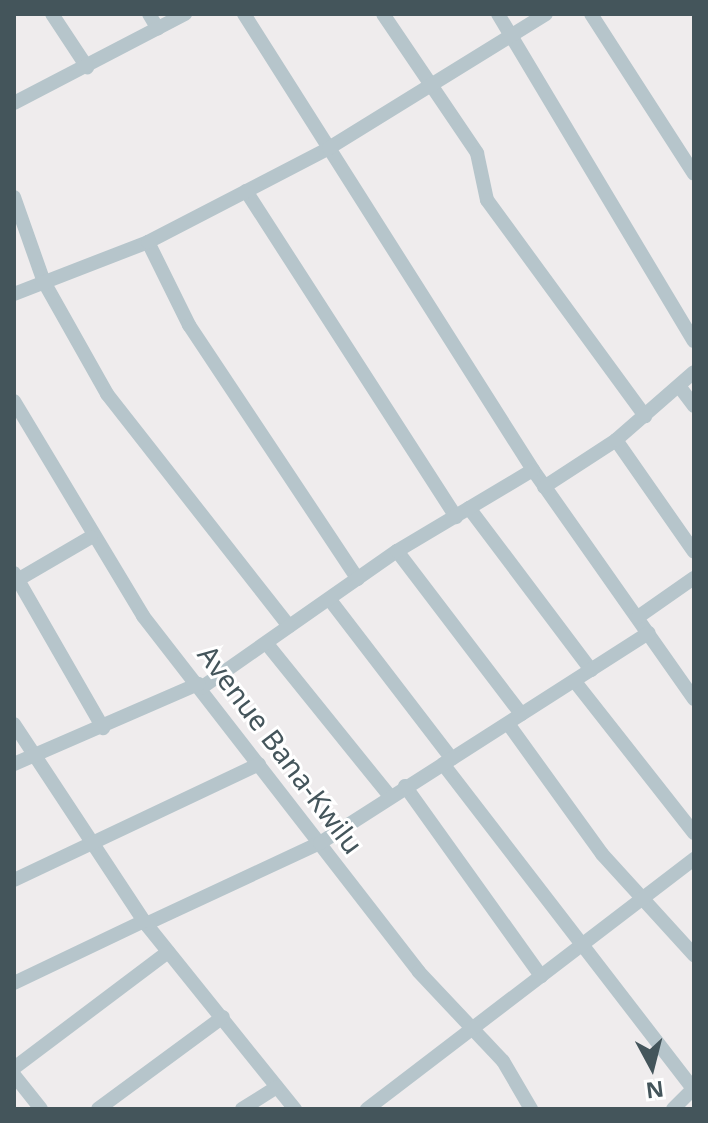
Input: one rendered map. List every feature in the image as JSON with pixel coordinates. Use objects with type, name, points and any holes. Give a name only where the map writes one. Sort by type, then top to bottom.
[{"type":"street","points":[[52,14],[87,67]]},
{"type":"street","points":[[149,14],[158,29]]},
{"type":"street","points":[[14,103],[185,14]]},
{"type":"street","points":[[244,14],[544,487],[694,699]]},
{"type":"street","points":[[383,14],[435,86],[477,153],[487,200],[645,416]]},
{"type":"street","points":[[498,14],[694,341]]},
{"type":"street","points":[[14,294],[148,242],[329,148],[435,86],[546,14]]},
{"type":"street","points":[[591,14],[694,174]]},
{"type":"street","points":[[246,191],[456,517]]},
{"type":"street","points":[[14,197],[44,282],[107,394],[289,626]]},
{"type":"street","points":[[148,242],[189,325],[358,579]]},
{"type":"street","points":[[544,487],[616,440],[694,372]]},
{"type":"street","points":[[679,386],[694,406]]},
{"type":"street","name":"Avenue Bana-Kwilu","points":[[14,401],[91,537],[200,686],[419,972],[519,1082],[529,1108]]},
{"type":"street","points":[[616,440],[694,552]]},
{"type":"street","points":[[14,764],[200,686],[267,644],[397,551],[533,470]]},
{"type":"street","points":[[469,508],[591,670]]},
{"type":"street","points":[[91,537],[15,578],[103,728]]},
{"type":"street","points":[[397,551],[521,714]]},
{"type":"street","points":[[638,617],[694,578]]},
{"type":"street","points":[[330,600],[579,945],[694,1090],[673,1109]]},
{"type":"street","points":[[14,983],[320,843],[389,795],[509,725],[521,714],[576,683],[649,633]]},
{"type":"street","points":[[267,644],[389,795]]},
{"type":"street","points":[[576,683],[694,833]]},
{"type":"street","points":[[14,724],[95,842],[145,923],[295,1109]]},
{"type":"street","points":[[509,725],[602,854],[645,896],[694,955]]},
{"type":"street","points":[[14,880],[259,764]]},
{"type":"street","points":[[405,786],[541,976]]},
{"type":"street","points":[[367,1109],[694,859]]},
{"type":"street","points":[[14,1068],[168,952]]},
{"type":"street","points":[[98,1109],[223,1017]]},
{"type":"street","points":[[14,1075],[41,1109]]},
{"type":"street","points":[[242,1109],[277,1087]]}]
